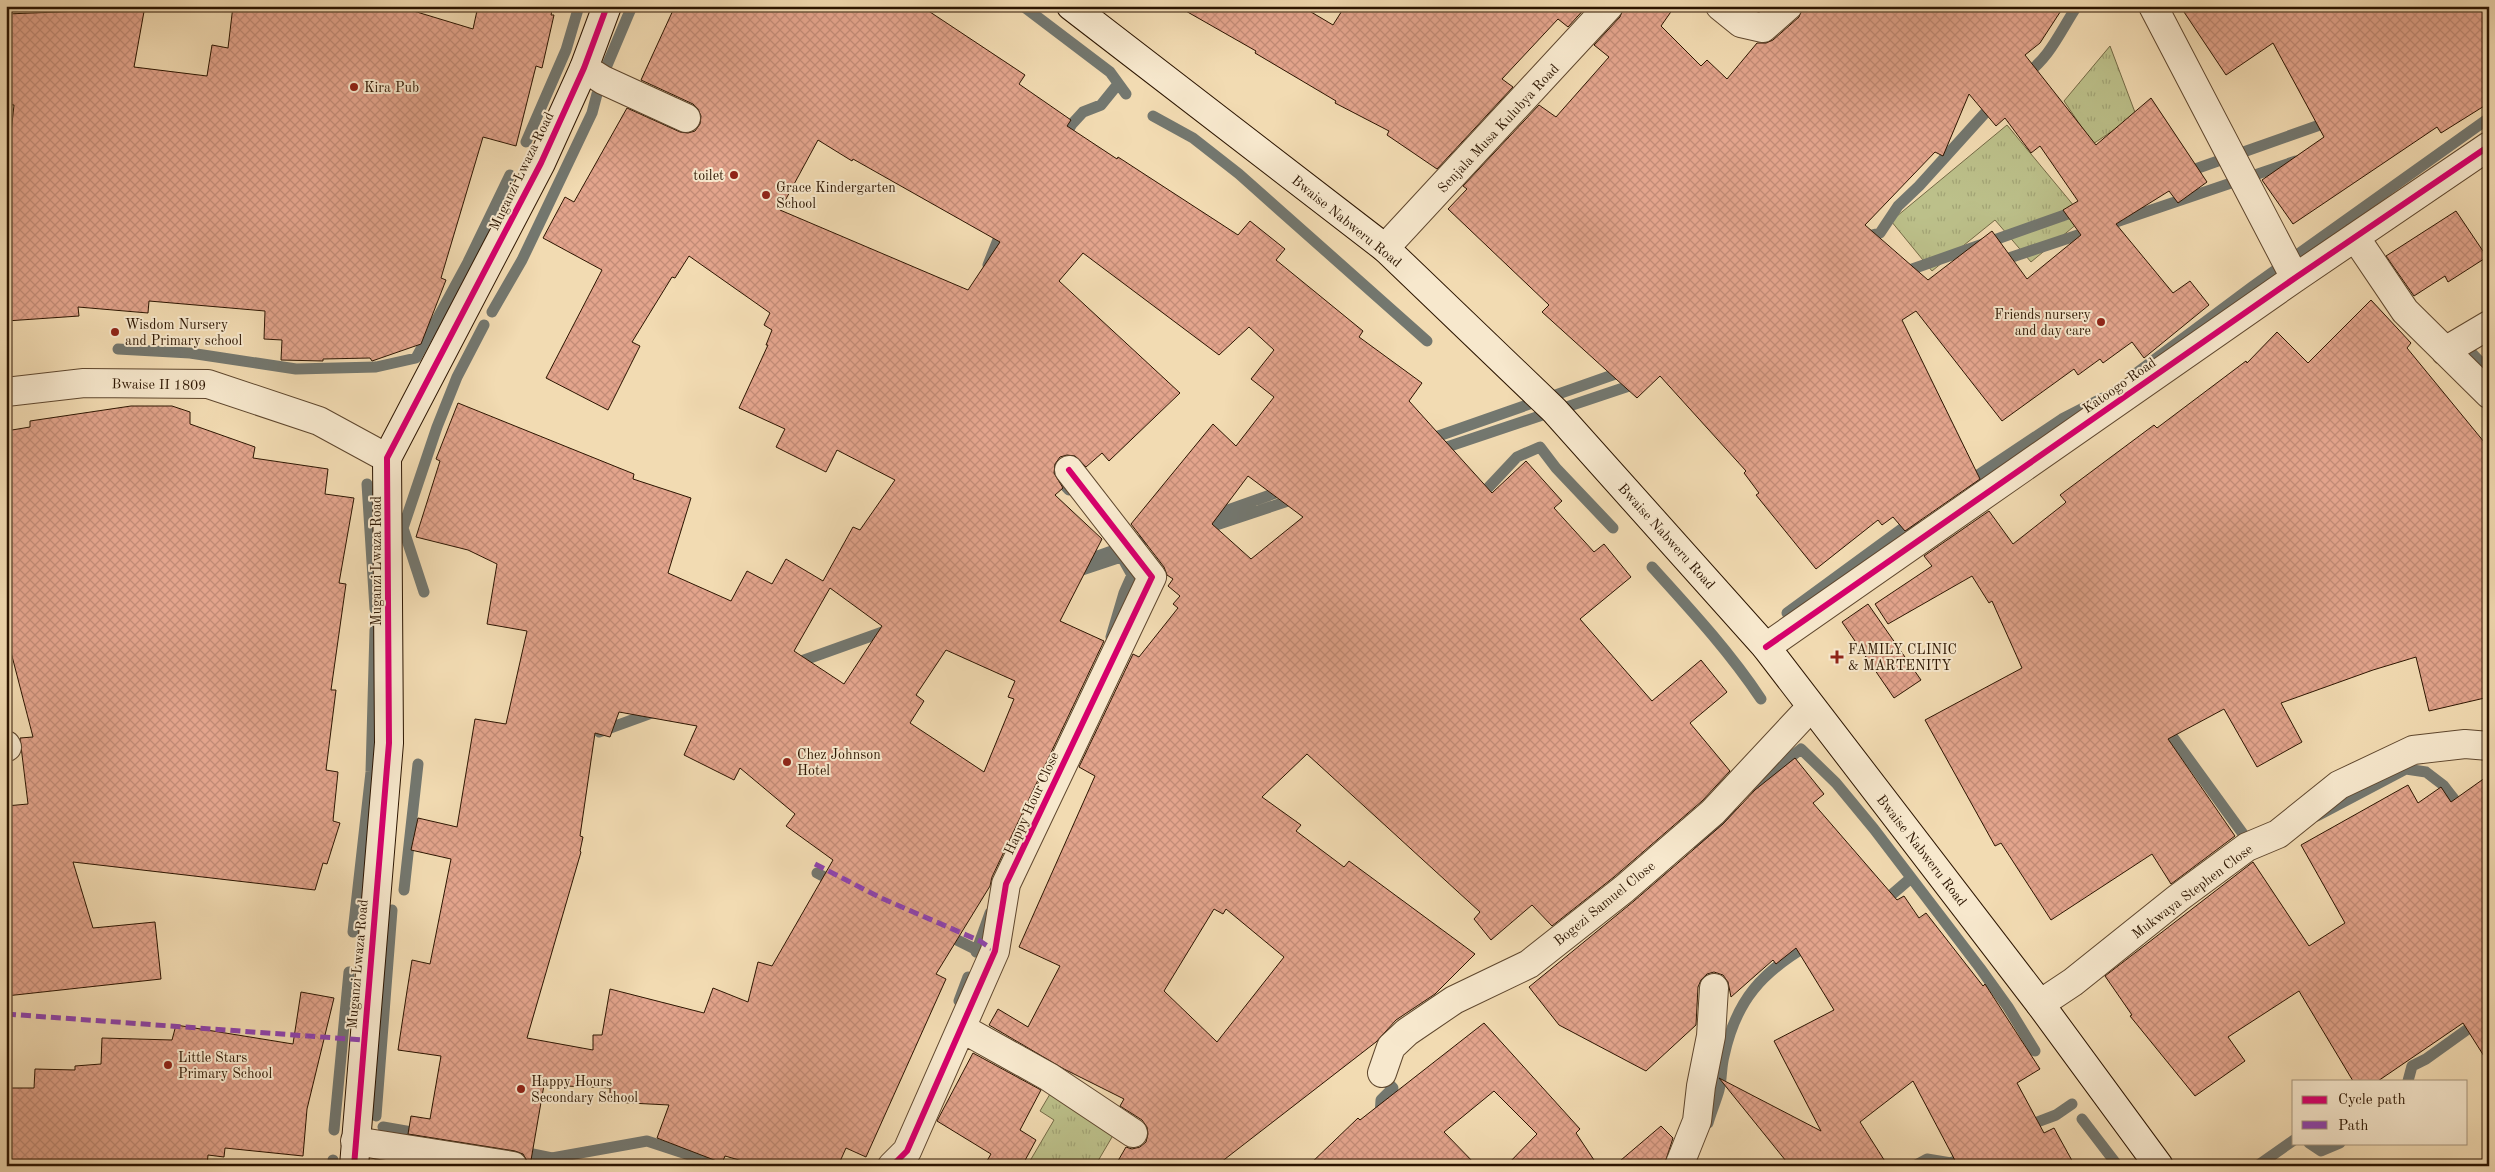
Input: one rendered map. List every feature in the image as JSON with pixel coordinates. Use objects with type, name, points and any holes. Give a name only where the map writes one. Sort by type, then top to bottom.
[{"type":"street","name":"Muganzi Lwaza Road","points":[[355,1153],[389,743],[387,458],[541,163],[584,68],[607,6]]},
{"type":"street","name":"Bwaise Nabweru Road","points":[[1071,6],[1385,248],[1554,410],[1766,648],[2040,1004],[2159,1166]]},
{"type":"street","points":[[1720,6],[1741,23],[1763,28],[1788,6]]},
{"type":"street","points":[[2153,6],[2295,278]]},
{"type":"street","name":"Senjala Musa Kulubya Road","points":[[1385,248],[1601,10]]},
{"type":"street","points":[[584,68],[603,80],[686,118]]},
{"type":"street","name":"Katoogo Road","points":[[1766,648],[2295,278],[2489,146]]},
{"type":"street","points":[[2355,237],[2405,311],[2489,394]]},
{"type":"street","points":[[2445,350],[2489,326]]},
{"type":"street","name":"Bwaise II 1809","points":[[6,392],[84,383],[208,384],[319,421],[387,458]]},
{"type":"street","name":"Happy Hour Close","points":[[892,1166],[907,1151],[963,1029],[995,952],[1006,884],[1152,578],[1069,470]]},
{"type":"street","name":"Bogezi Samuel Close","points":[[1382,1073],[1391,1047],[1407,1032],[1454,1000],[1529,964],[1624,889],[1713,812],[1811,706]]},
{"type":"street","name":"Mukwaya Stephen Close","points":[[2040,1004],[2073,982],[2239,852],[2278,834],[2340,785],[2413,750],[2465,744],[2489,746]]},
{"type":"street","points":[[1679,1166],[1697,1121],[1700,1086],[1711,1036],[1714,988]]},
{"type":"street","points":[[963,1029],[1049,1077],[1133,1133]]},
{"type":"street","points":[[355,1153],[513,1166]]},
{"type":"green space","points":[[2110,46],[2136,115],[2093,144],[2064,101]]},
{"type":"green space","points":[[2007,125],[2084,218],[2031,262],[1995,220],[1932,271],[1891,221]]},
{"type":"green space","points":[[1050,1094],[1115,1132],[1095,1166],[1027,1166],[1054,1120],[1040,1111]]},
{"type":"building","points":[[85,6],[145,6],[134,67],[207,76],[212,45],[228,48],[233,6],[397,6],[473,29],[478,6],[553,6],[551,15],[554,15],[542,68],[536,66],[516,146],[483,137],[441,278],[446,280],[421,344],[372,361],[370,358],[323,359],[323,361],[281,360],[282,340],[264,339],[265,311],[149,301],[148,313],[78,307],[79,316],[6,321],[6,178],[14,105],[6,104],[6,14],[84,11]]},
{"type":"building","points":[[675,6],[921,6],[1025,75],[1019,84],[1071,120],[1067,126],[1238,235],[1250,221],[1285,249],[1276,260],[1363,331],[1359,337],[1422,383],[1409,401],[1492,493],[1526,461],[1562,501],[1554,508],[1594,552],[1604,544],[1631,577],[1580,619],[1652,701],[1701,660],[1727,692],[1690,723],[1730,771],[1702,801],[1614,877],[1552,926],[1532,905],[1491,940],[1474,919],[1480,912],[1307,754],[1262,797],[1301,825],[1296,831],[1344,867],[1349,861],[1475,954],[1435,994],[1396,1020],[1376,1042],[1216,1166],[1115,1166],[1126,1147],[1132,1149],[1140,1147],[1146,1142],[1148,1134],[1147,1127],[1142,1120],[1120,1106],[1124,1099],[1064,1069],[989,1025],[998,1009],[1028,1027],[1060,966],[1019,947],[1095,776],[1079,767],[1133,654],[1139,657],[1178,608],[1173,604],[1180,596],[1168,586],[1173,579],[1167,575],[1164,567],[1131,524],[1213,424],[1236,446],[1274,397],[1251,379],[1274,350],[1249,327],[1219,355],[1083,253],[1059,281],[1180,393],[1109,461],[1102,453],[1086,467],[1075,456],[1067,455],[1060,457],[1055,464],[1054,473],[1063,488],[1055,495],[1102,539],[1060,621],[1104,641],[992,877],[990,886],[936,974],[946,979],[866,1157],[846,1148],[838,1166],[760,1166],[725,1156],[722,1163],[657,1138],[669,1105],[610,1102],[610,1088],[544,1085],[530,1166],[523,1154],[515,1151],[408,1134],[411,1116],[430,1119],[441,1056],[398,1050],[407,991],[412,960],[430,964],[451,859],[411,850],[418,818],[457,827],[475,719],[506,724],[527,631],[487,624],[497,564],[468,550],[416,537],[440,461],[436,459],[458,403],[634,474],[633,479],[691,498],[668,573],[731,601],[747,571],[772,584],[786,559],[823,581],[853,527],[860,530],[895,480],[837,450],[826,472],[776,447],[785,429],[739,408],[768,345],[766,345],[772,330],[764,325],[770,313],[689,256],[675,278],[672,277],[632,342],[640,346],[608,410],[546,378],[602,270],[543,238],[565,197],[574,202],[627,108],[680,132],[688,133],[695,131],[700,124],[701,116],[693,104],[641,80]],"holes":[[[818,140],[852,161],[853,159],[1000,242],[968,290],[780,210]],[[1248,476],[1303,517],[1251,559],[1212,524]],[[830,588],[882,626],[844,684],[794,651]],[[946,650],[1015,681],[1008,697],[1014,699],[984,772],[910,723],[924,701],[916,695]],[[619,712],[697,726],[684,755],[734,780],[740,768],[795,814],[786,826],[833,860],[772,966],[758,962],[748,1002],[713,988],[704,1013],[610,989],[602,1035],[593,1035],[593,1050],[527,1038],[581,852],[583,837],[580,836],[595,733],[610,737]],[[1214,909],[1223,914],[1226,909],[1284,957],[1217,1042],[1164,991]]]},
{"type":"building","points":[[1177,6],[1301,6],[1333,25],[1345,6],[1587,6],[1568,27],[1558,19],[1502,79],[1513,87],[1437,169],[1387,135],[1389,131],[1335,103],[1336,101],[1255,53],[1256,51]]},
{"type":"building","points":[[1624,6],[1675,6],[1661,26],[1701,66],[1707,60],[1727,79],[1757,43],[1766,43],[1773,40],[1799,17],[1803,6],[2064,6],[2040,43],[2025,55],[2096,145],[2151,98],[2207,182],[2178,203],[2169,191],[2116,224],[2173,293],[2190,281],[2209,305],[2144,358],[2132,342],[2103,363],[2100,359],[2078,375],[2074,369],[2002,421],[1916,311],[1902,320],[1980,479],[1905,531],[1893,517],[1882,525],[1878,520],[1816,569],[1756,495],[1759,493],[1744,473],[1746,471],[1660,376],[1637,398],[1542,312],[1549,305],[1448,209],[1467,189],[1463,186],[1539,105],[1556,117],[1609,57],[1594,45],[1620,17]],"holes":[[[1969,94],[1996,126],[2005,118],[2031,153],[2040,146],[2078,201],[2063,210],[2081,235],[2027,279],[1992,231],[1928,280],[1865,225],[1935,152],[1943,156]]]},
{"type":"building","points":[[2180,6],[2489,6],[2489,103],[2441,133],[2437,127],[2293,224],[2262,180],[2324,137],[2273,43],[2226,75]]},
{"type":"building","points":[[2456,211],[2487,257],[2448,282],[2445,276],[2414,296],[2386,256]]},
{"type":"building","points":[[2371,300],[2411,343],[2407,348],[2489,448],[2489,697],[2429,711],[2416,657],[2373,670],[2281,703],[2302,742],[2257,767],[2224,709],[2168,739],[2235,836],[2171,884],[2152,854],[2051,920],[2001,843],[1995,846],[1925,720],[2022,668],[1992,601],[1989,603],[1972,576],[1888,624],[1875,604],[1932,566],[1924,556],[1989,511],[2013,544],[2066,502],[2060,495],[2154,425],[2157,428],[2246,361],[2247,363],[2277,332],[2308,363]]},
{"type":"building","points":[[131,406],[172,406],[190,412],[190,424],[255,447],[253,458],[328,469],[325,494],[354,498],[339,583],[346,584],[331,690],[336,690],[326,770],[338,772],[333,821],[340,823],[327,864],[323,863],[315,890],[73,862],[93,928],[155,922],[161,979],[6,996],[6,806],[28,804],[20,738],[33,737],[6,633],[6,431],[30,427],[30,421]]},
{"type":"building","points":[[1868,604],[1921,680],[1894,698],[1842,622]]},
{"type":"building","points":[[1795,758],[1824,794],[1813,803],[1897,900],[1904,896],[1919,918],[1926,913],[1983,986],[1985,984],[2040,1069],[2017,1083],[2044,1133],[2054,1128],[2075,1166],[1958,1166],[1913,1081],[1860,1122],[1888,1166],[1790,1166],[1719,1078],[1821,1131],[1774,1041],[1834,1010],[1796,948],[1776,964],[1773,960],[1731,997],[1728,982],[1723,975],[1714,972],[1707,974],[1701,980],[1698,987],[1696,1025],[1646,1071],[1559,1025],[1529,987],[1634,901],[1723,824],[1755,790]]},
{"type":"building","points":[[2489,775],[2489,1064],[2463,1023],[2379,1080],[2352,1080],[2299,991],[2228,1037],[2245,1061],[2195,1096],[2130,1016],[2132,1015],[2105,976],[2253,862],[2309,946],[2345,923],[2301,845],[2408,785],[2418,803],[2441,787],[2451,802]]},
{"type":"building","points":[[301,992],[334,998],[307,1109],[303,1156],[225,1148],[224,1157],[208,1155],[207,1166],[11,1166],[11,1088],[34,1088],[35,1069],[75,1070],[75,1066],[101,1064],[102,1038],[172,1040],[176,1025],[293,1044]]},
{"type":"building","points":[[1484,1023],[1580,1129],[1576,1133],[1598,1166],[1506,1166],[1537,1134],[1494,1091],[1444,1132],[1477,1166],[1308,1166],[1358,1118],[1360,1120]]},
{"type":"building","points":[[973,1053],[1041,1090],[1020,1130],[1036,1140],[1022,1166],[984,1166],[991,1154],[937,1121]]},
{"type":"building","points":[[1661,1126],[1673,1138],[1664,1166],[1614,1166]]},
{"type":"waterway","points":[[526,142],[566,50],[579,6]]},
{"type":"waterway","points":[[605,70],[632,6]]},
{"type":"waterway","points":[[1023,6],[1110,72],[1126,94]]},
{"type":"waterway","points":[[2023,76],[2040,62],[2054,44],[2077,6]]},
{"type":"waterway","points":[[1063,139],[1072,124],[1083,112],[1101,105],[1118,84]]},
{"type":"waterway","points":[[492,312],[522,260],[592,113],[597,94]]},
{"type":"waterway","points":[[1862,233],[1868,236],[1880,233],[1898,206],[1919,186],[1995,102]]},
{"type":"waterway","points":[[1153,116],[1193,138],[1239,174],[1427,341]]},
{"type":"waterway","points":[[2134,375],[2252,287],[2489,118]]},
{"type":"waterway","points":[[2184,173],[2331,121]]},
{"type":"waterway","points":[[2110,224],[2296,161]]},
{"type":"waterway","points":[[118,349],[190,353],[296,369],[376,367],[416,358],[468,262],[510,175]]},
{"type":"waterway","points":[[1901,273],[2079,210]]},
{"type":"waterway","points":[[988,265],[1003,227]]},
{"type":"waterway","points":[[1997,262],[2093,230]]},
{"type":"waterway","points":[[424,592],[403,528],[437,427],[457,377],[484,325]]},
{"type":"waterway","points":[[2463,344],[2489,371]]},
{"type":"waterway","points":[[1427,440],[1624,371]]},
{"type":"waterway","points":[[1435,451],[1638,383]]},
{"type":"waterway","points":[[1966,483],[2062,419],[2103,398]]},
{"type":"waterway","points":[[1475,498],[1487,489],[1517,457],[1540,447],[1556,468],[1613,528]]},
{"type":"waterway","points":[[1053,456],[1055,475],[1069,490]]},
{"type":"waterway","points":[[367,484],[375,609]]},
{"type":"waterway","points":[[1208,517],[1287,489]]},
{"type":"waterway","points":[[1201,530],[1297,498]]},
{"type":"waterway","points":[[1787,613],[1914,520]]},
{"type":"waterway","points":[[1078,563],[1157,535]]},
{"type":"waterway","points":[[1073,573],[1133,553]]},
{"type":"waterway","points":[[1111,637],[1124,593],[1132,575],[1123,559]]},
{"type":"waterway","points":[[1652,567],[1723,647],[1761,699]]},
{"type":"waterway","points":[[793,664],[891,629]]},
{"type":"waterway","points":[[353,932],[371,772],[375,630]]},
{"type":"waterway","points":[[599,732],[657,711]]},
{"type":"waterway","points":[[2164,725],[2246,838],[2255,836]]},
{"type":"waterway","points":[[1752,787],[1801,749],[1836,783],[1874,829],[1980,968],[2008,1007],[2035,1051]]},
{"type":"waterway","points":[[404,890],[418,764]]},
{"type":"waterway","points":[[2317,816],[2406,769],[2426,772],[2443,785],[2464,812]]},
{"type":"waterway","points":[[1696,843],[1720,826],[1731,810]]},
{"type":"waterway","points":[[817,873],[836,883]]},
{"type":"waterway","points":[[1882,903],[1911,878]]},
{"type":"waterway","points":[[376,1116],[392,910]]},
{"type":"waterway","points":[[976,952],[990,913]]},
{"type":"waterway","points":[[943,933],[977,950]]},
{"type":"waterway","points":[[1708,1123],[1721,1082],[1723,1060],[1729,1036],[1744,1003],[1753,990],[1778,965],[1810,944]]},
{"type":"waterway","points":[[334,1130],[349,972]]},
{"type":"waterway","points":[[959,1001],[968,977]]},
{"type":"waterway","points":[[2408,1080],[2412,1066],[2426,1059],[2479,1021]]},
{"type":"waterway","points":[[1380,1074],[1393,1088],[1381,1100],[1380,1117]]},
{"type":"waterway","points":[[2024,1127],[2056,1115],[2072,1104]]},
{"type":"waterway","points":[[2082,1119],[2118,1166]]},
{"type":"waterway","points":[[383,1127],[423,1134]]},
{"type":"waterway","points":[[518,1151],[552,1158],[647,1141],[723,1166]]},
{"type":"waterway","points":[[2257,1166],[2292,1141]]},
{"type":"waterway","points":[[2310,1144],[2321,1151],[2338,1144]]},
{"type":"waterway","points":[[1914,1166],[1927,1159],[1951,1163],[1968,1155]]},
{"type":"waterway","points":[[380,1159],[380,1166]]},
{"type":"waterway","points":[[333,1160],[333,1166]]},
{"type":"marked path","points":[[815,864],[879,897],[980,941],[995,951]]},
{"type":"marked path","points":[[6,1014],[363,1040]]},
{"type":"cycle path","points":[[354,1166],[389,743],[387,458],[541,163],[584,68],[607,6]]},
{"type":"cycle path","points":[[1766,647],[2295,278],[2489,146]]},
{"type":"cycle path","points":[[892,1166],[907,1151],[995,951],[1006,884],[1152,577],[1069,470]]},
{"type":"place","name":"Kira Pub","points":[[354,87]]},
{"type":"place","name":"toilet","points":[[734,175]]},
{"type":"place","name":"Grace Kindergarten School","points":[[766,195]]},
{"type":"place","name":"Friends nursery and day care","points":[[2101,322]]},
{"type":"place","name":"Wisdom Nursery and Primary school","points":[[115,332]]},
{"type":"place","name":"FAMILY CLINIC & MARTENITY","points":[[1837,657]]},
{"type":"place","name":"Chez Johnson Hotel","points":[[787,762]]},
{"type":"place","name":"Little Stars Primary School","points":[[168,1065]]},
{"type":"place","name":"Happy Hours Secondary School","points":[[521,1089]]}]
